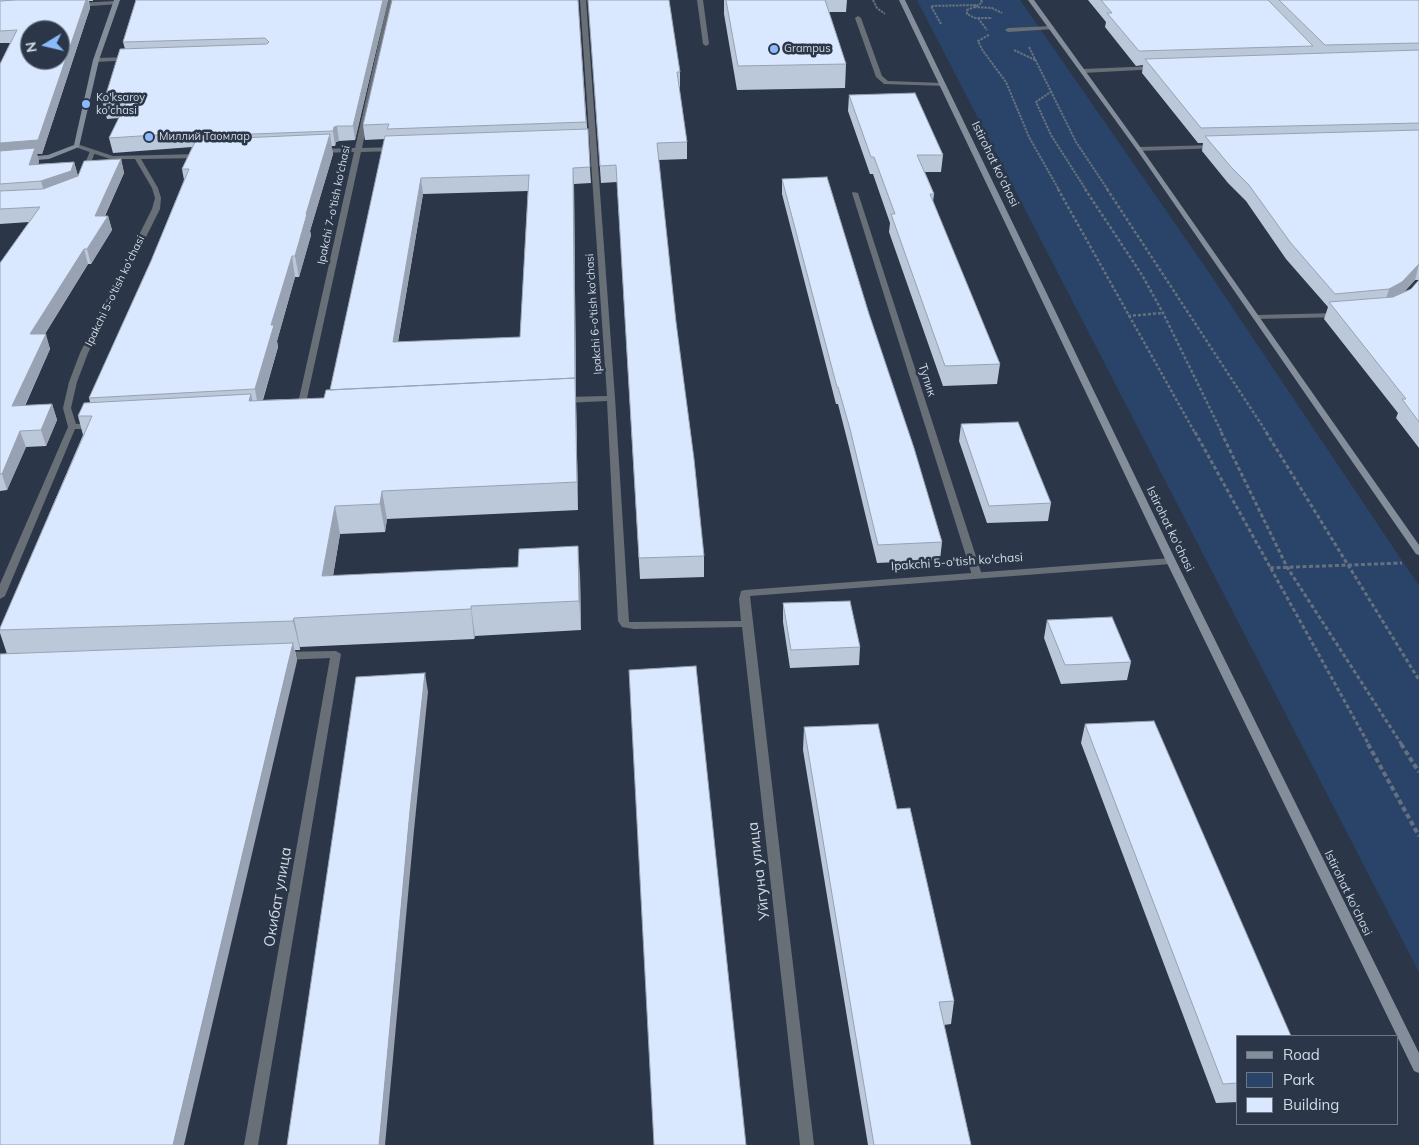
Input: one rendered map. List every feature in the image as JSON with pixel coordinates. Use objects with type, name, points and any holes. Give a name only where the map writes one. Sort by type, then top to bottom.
[{"type":"main road","name":"Istirohat ko'chasi","points":[[902,0],[1171,561],[1419,1067]]},
{"type":"main road","points":[[1032,0],[1139,149],[1419,552]]},
{"type":"main road","points":[[77,146],[96,60],[117,1]]},
{"type":"main road","points":[[0,155],[41,152],[77,146]]},
{"type":"main road","points":[[0,161],[49,157],[77,146]]},
{"type":"street","name":"Ipakchi 7-o'tish ko'chasi","points":[[300,415],[391,0]]},
{"type":"street","name":"Ipakchi 6-o'tish ko'chasi","points":[[584,0],[611,398],[623,621],[626,625],[747,624]]},
{"type":"street","points":[[700,0],[706,44]]},
{"type":"street","points":[[67,5],[117,1]]},
{"type":"street","points":[[858,18],[880,77],[886,83],[943,85]]},
{"type":"street","points":[[1008,30],[1052,28]]},
{"type":"street","points":[[96,60],[134,59]]},
{"type":"street","points":[[1083,71],[1162,68]]},
{"type":"street","points":[[583,140],[593,140]]},
{"type":"street","points":[[77,146],[112,158],[205,156]]},
{"type":"street","points":[[1139,149],[1228,146]]},
{"type":"street","points":[[312,152],[407,148]]},
{"type":"street","points":[[82,178],[92,152]]},
{"type":"street","name":"Ipakchi 5-o'tish ko'chasi","points":[[72,427],[67,408],[73,382],[84,353],[157,203],[158,198],[155,188],[137,158]]},
{"type":"street","name":"Тупик","points":[[855,193],[976,574]]},
{"type":"street","points":[[1256,317],[1344,314]]},
{"type":"street","points":[[552,401],[611,398]]},
{"type":"street","points":[[290,416],[309,415]]},
{"type":"street","points":[[0,596],[72,427],[102,426]]},
{"type":"street","name":"Ipakchi 5-o'tish ko'chasi","points":[[745,593],[976,574],[1171,561]]},
{"type":"street","name":"Уйгуна улица","points":[[745,593],[744,599],[807,1145]]},
{"type":"street","name":"Окибат улица","points":[[251,1145],[336,654],[267,656]]},
{"type":"path","points":[[873,0],[877,8],[884,14]]},
{"type":"path","points":[[974,7],[992,8],[1002,13],[993,18],[970,16],[966,12],[974,7],[979,4],[982,2],[981,0]]},
{"type":"path","points":[[941,24],[931,6],[979,4]]},
{"type":"path","points":[[978,18],[990,34],[978,41],[982,50],[1006,82],[1029,137],[1419,836]]},
{"type":"path","points":[[1018,29],[1052,91],[1076,142],[1283,458],[1419,680]]},
{"type":"path","points":[[1052,91],[1036,102],[1052,135],[1110,228],[1142,275],[1164,313],[1286,567],[1326,625],[1419,772]]},
{"type":"path","points":[[1128,316],[1164,313]]},
{"type":"path","points":[[1270,568],[1409,563]]},
{"type":"green space","points":[[917,0],[1020,0],[1210,274],[1419,586],[1419,972]]},
{"type":"building","points":[[86,0],[70,47],[70,20],[20,20],[20,70],[62,70],[38,140],[0,143],[0,64],[17,30],[0,31],[0,1]]},
{"type":"building","points":[[136,0],[383,0],[353,126],[337,126],[334,127],[333,131],[200,136],[202,132],[109,138],[126,103],[103,104],[120,49],[267,44],[269,42],[265,38],[123,42]]},
{"type":"building","points":[[392,0],[578,0],[586,122],[387,129],[389,124],[363,125]]},
{"type":"building","points":[[588,0],[669,0],[680,72],[677,72],[687,142],[657,143],[704,556],[639,558],[616,165],[600,166]]},
{"type":"building","points":[[726,0],[825,0],[846,64],[738,66]]},
{"type":"building","points":[[1101,0],[1268,0],[1313,46],[1139,51],[1107,13],[1112,13]]},
{"type":"building","points":[[1279,0],[1419,0],[1419,43],[1325,45]]},
{"type":"building","points":[[1419,50],[1419,123],[1201,128],[1145,59]]},
{"type":"building","points":[[915,93],[943,155],[917,155],[934,194],[930,194],[1000,364],[945,366],[891,214],[895,214],[874,157],[871,157],[849,95]]},
{"type":"building","points":[[588,129],[590,167],[573,168],[575,378],[330,390],[385,136]],"holes":[[[529,175],[520,337],[393,342],[421,178]]]},
{"type":"building","points":[[1419,130],[1419,264],[1402,282],[1389,289],[1335,294],[1290,242],[1249,185],[1205,136]]},
{"type":"building","points":[[330,134],[295,256],[292,256],[271,325],[274,325],[255,389],[89,398],[151,261],[189,169],[182,169],[196,140]]},
{"type":"building","points":[[35,148],[29,165],[74,162],[71,171],[41,181],[0,184],[0,151]]},
{"type":"building","points":[[121,159],[95,216],[108,216],[87,249],[84,249],[30,334],[46,334],[12,406],[52,404],[41,430],[20,431],[2,474],[0,474],[0,263],[40,207],[0,209],[0,191],[43,189],[78,176],[84,161]]},
{"type":"building","points":[[827,177],[869,314],[914,448],[942,542],[878,545],[850,429],[837,387],[782,179]]},
{"type":"building","points":[[1419,280],[1419,422],[1402,399],[1406,399],[1329,302],[1393,297],[1411,289]]},
{"type":"building","points":[[575,378],[577,482],[382,491],[380,504],[335,506],[322,576],[518,567],[519,549],[578,546],[579,601],[471,606],[471,609],[294,618],[293,621],[0,630],[92,416],[78,416],[84,403],[251,394],[249,401],[324,398],[326,390]]},
{"type":"building","points":[[1018,422],[1051,503],[989,506],[961,424]]},
{"type":"building","points":[[850,601],[860,647],[791,650],[783,603]]},
{"type":"building","points":[[1112,617],[1131,662],[1065,665],[1047,620]]},
{"type":"building","points":[[293,643],[173,1145],[0,1145],[0,654]]},
{"type":"building","points":[[696,666],[746,1145],[654,1145],[629,670]]},
{"type":"building","points":[[425,673],[410,811],[379,1145],[287,1145],[356,677]]},
{"type":"building","points":[[1154,721],[1291,1035],[1236,1035],[1236,1083],[1223,1084],[1085,724]]},
{"type":"building","points":[[878,724],[897,809],[910,808],[954,1001],[939,1002],[971,1145],[874,1145],[804,727]]},
{"type":"place","name":"Grampus","points":[[774,49]]},
{"type":"place","name":"Ko'ksaroy ko'chasi","points":[[86,104]]},
{"type":"place","name":"Миллий Таомлар","points":[[149,137]]}]
